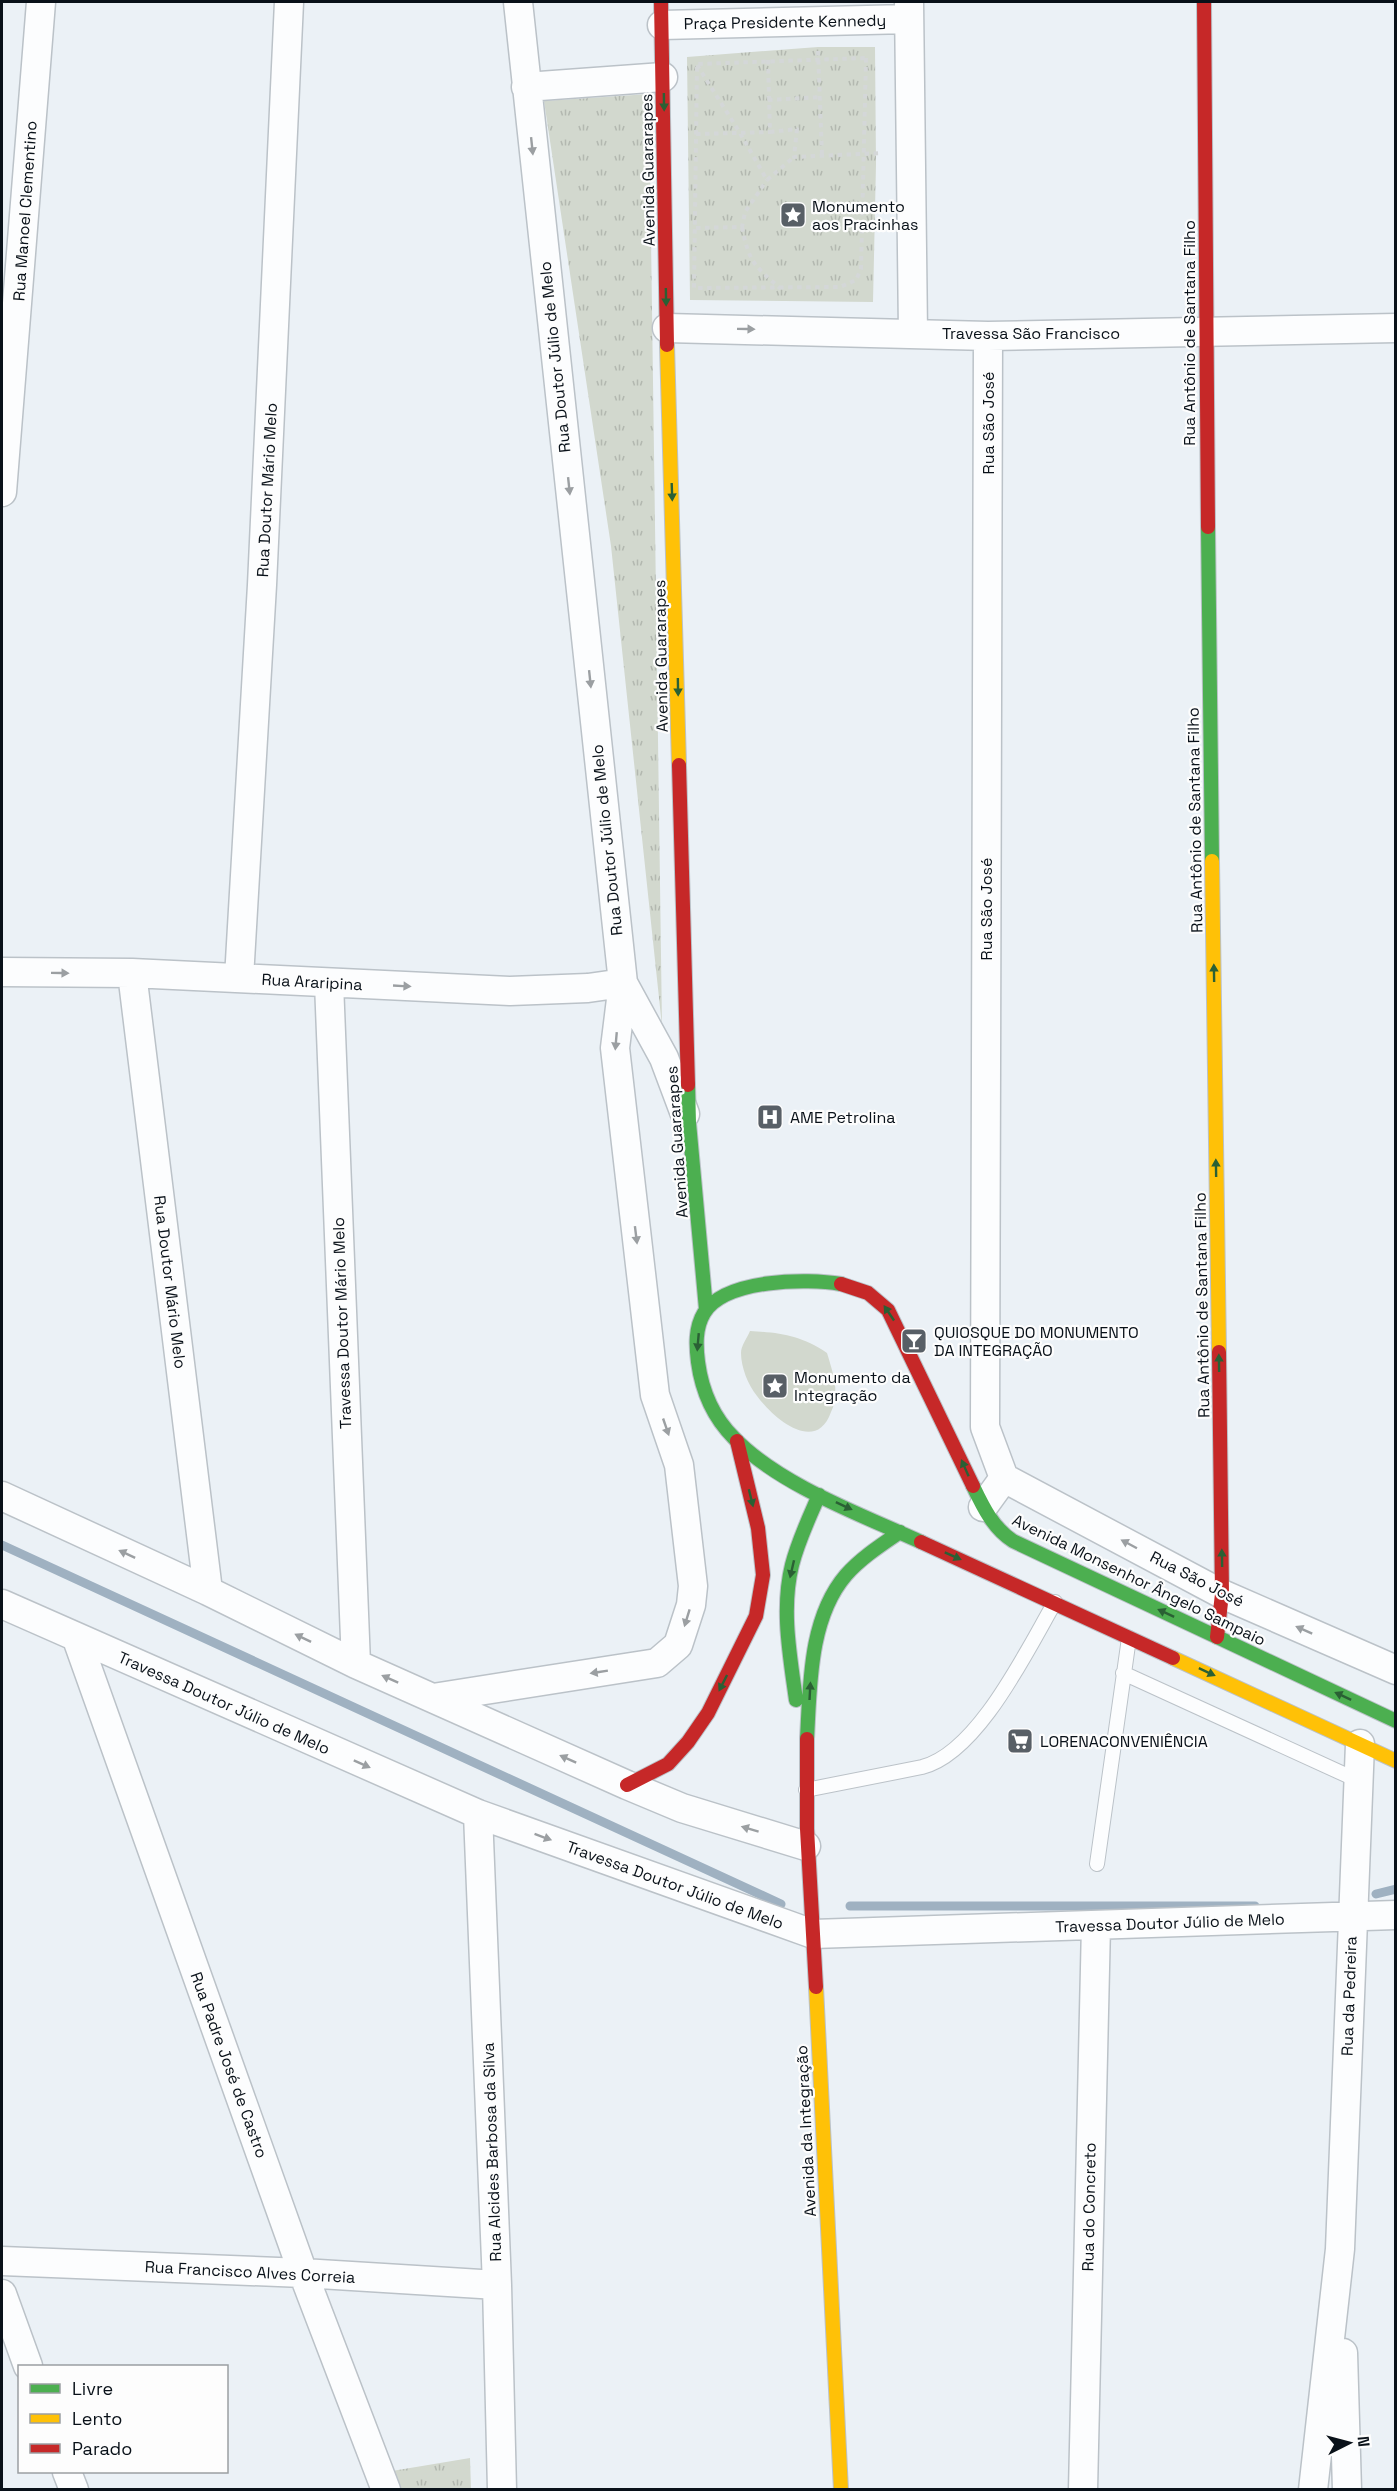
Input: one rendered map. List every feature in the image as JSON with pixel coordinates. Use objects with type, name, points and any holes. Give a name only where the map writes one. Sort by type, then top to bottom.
[{"type":"main road","name":"Rua Antônio de Santana Filho","points":[[1204,2],[1205,331],[1222,1594],[1217,1637]]},
{"type":"main road","name":"Avenida Guararapes","points":[[662,13],[667,328],[689,1123],[706,1309]]},
{"type":"main road","name":"Avenida Monsenhor Ângelo Sampaio","points":[[706,1309],[726,1295],[764,1283],[806,1279],[841,1284],[868,1294],[883,1304],[894,1320],[983,1507],[1001,1533],[1013,1541],[1395,1721]]},
{"type":"main road","points":[[706,1309],[696,1338],[697,1365],[707,1402],[727,1432],[755,1458],[819,1495],[1129,1636],[1395,1761]]},
{"type":"main road","points":[[627,1785],[668,1764],[688,1742],[708,1713],[756,1616],[763,1575],[758,1528],[737,1441]]},
{"type":"main road","name":"Avenida da Integração","points":[[806,1771],[788,1631],[788,1587],[795,1556],[819,1495]]},
{"type":"main road","name":"Avenida da Integração","points":[[841,2490],[813,1934],[806,1846],[806,1771],[811,1679],[823,1618],[834,1592],[852,1570],[875,1548],[900,1532]]},
{"type":"street","name":"Rua Manoel Clementino","points":[[2,492],[5,427],[41,2]]},
{"type":"street","name":"Rua Doutor Mário Melo","points":[[239,978],[261,597],[290,2]]},
{"type":"street","name":"Rua Doutor Júlio de Melo","points":[[433,1698],[657,1663],[678,1645],[691,1605],[693,1586],[679,1465],[653,1384],[615,1048],[623,983],[518,2]]},
{"type":"street","points":[[909,10],[913,333]]},
{"type":"street","name":"Praça Presidente Kennedy","points":[[662,13],[909,10]]},
{"type":"street","points":[[526,87],[663,77]]},
{"type":"street","name":"Travessa São Francisco","points":[[667,328],[988,336],[1395,328]]},
{"type":"street","name":"Rua São José","points":[[988,336],[985,1427],[1004,1478],[1222,1594],[1395,1670]]},
{"type":"street","name":"Rua Araripina","points":[[2,972],[239,978],[510,991],[588,988],[623,983]]},
{"type":"street","name":"Rua Doutor Mário Melo","points":[[132,974],[208,1591]]},
{"type":"street","name":"Travessa Doutor Mário Melo","points":[[328,983],[356,1664]]},
{"type":"street","points":[[623,983],[664,1058],[689,1123]]},
{"type":"street","points":[[983,1507],[1004,1478]]},
{"type":"street","points":[[2,1496],[208,1591],[356,1664],[627,1785],[682,1808],[806,1846]]},
{"type":"street","name":"Travessa Doutor Júlio de Melo","points":[[2,1604],[478,1814],[813,1934],[1395,1916]]},
{"type":"street","name":"Rua Padre José de Castro","points":[[77,1639],[303,2273],[386,2490]]},
{"type":"street","name":"Rua da Pedreira","points":[[1347,2490],[1340,2249],[1360,1744]]},
{"type":"street","name":"Rua Alcides Barbosa da Silva","points":[[478,1814],[497,2285],[502,2490]]},
{"type":"street","name":"Rua do Concreto","points":[[1083,2490],[1096,1925]]},
{"type":"street","name":"Rua da Pedreira","points":[[1313,2490],[1340,2249]]},
{"type":"street","name":"Rua Francisco Alves Correia","points":[[2,2261],[303,2273],[497,2285]]},
{"type":"street","points":[[2,2294],[27,2365]]},
{"type":"street","points":[[67,2473],[74,2490]]},
{"type":"lane","points":[[806,1790],[922,1767],[936,1763],[950,1754],[961,1744],[1000,1696],[1055,1602]]},
{"type":"lane","points":[[1097,1864],[1129,1636]]},
{"type":"lane","points":[[1123,1673],[1357,1780]]},
{"type":"path","points":[[866,58],[861,269],[856,280],[840,287],[694,288],[697,64],[866,58]]},
{"type":"path","points":[[818,59],[822,155]]},
{"type":"path","points":[[768,60],[770,132]]},
{"type":"path","points":[[697,64],[741,133],[767,180]]},
{"type":"path","points":[[768,100],[820,97]]},
{"type":"path","points":[[696,134],[797,129],[794,157]]},
{"type":"path","points":[[781,289],[753,264],[742,227],[745,212],[767,180],[794,157],[864,154]]},
{"type":"path","points":[[695,228],[742,227]]},
{"type":"green space","points":[[818,47],[875,47],[876,164],[873,302],[690,300],[687,57]]},
{"type":"green space","points":[[649,94],[662,1026],[611,546],[544,101]]},
{"type":"green space","points":[[750,1331],[790,1336],[808,1342],[827,1353],[834,1377],[835,1396],[832,1409],[824,1425],[815,1431],[805,1432],[783,1422],[764,1405],[751,1387],[742,1364],[742,1348]]},
{"type":"green space","points":[[470,2458],[471,2489],[398,2489],[392,2471]]},
{"type":"waterway","points":[[2,1545],[781,1904]]},
{"type":"waterway","points":[[1376,1894],[1396,1889]]},
{"type":"waterway","points":[[850,1906],[1255,1906]]},
{"type":"traffic: fast","points":[[1208,527],[1212,861]]},
{"type":"traffic: fast","points":[[688,1085],[689,1123],[706,1309]]},
{"type":"traffic: fast","points":[[841,1284],[808,1281],[768,1284],[729,1293],[715,1302],[704,1313],[698,1331],[697,1356],[702,1384],[714,1413],[734,1438],[753,1455],[822,1498],[921,1542]]},
{"type":"traffic: fast","points":[[973,1486],[994,1523],[1013,1541],[1396,1721]]},
{"type":"traffic: fast","points":[[796,1700],[791,1667],[787,1598],[797,1547],[819,1495]]},
{"type":"traffic: fast","points":[[807,1739],[814,1653],[825,1611],[846,1575],[900,1532]]},
{"type":"traffic: slow","points":[[667,345],[679,765]]},
{"type":"traffic: slow","points":[[1212,861],[1219,1352]]},
{"type":"traffic: slow","points":[[1173,1658],[1396,1761]]},
{"type":"traffic: slow","points":[[816,1987],[841,2490]]},
{"type":"traffic: jam","points":[[661,2],[667,345]]},
{"type":"traffic: jam","points":[[1204,2],[1208,527]]},
{"type":"traffic: jam","points":[[679,765],[688,1085]]},
{"type":"traffic: jam","points":[[841,1284],[868,1293],[888,1310],[973,1486]]},
{"type":"traffic: jam","points":[[1217,1637],[1222,1594],[1219,1352]]},
{"type":"traffic: jam","points":[[627,1785],[668,1764],[688,1742],[708,1713],[756,1616],[763,1575],[758,1528],[737,1441]]},
{"type":"traffic: jam","points":[[921,1542],[1173,1658]]},
{"type":"traffic: jam","points":[[807,1739],[807,1829],[816,1987]]},
{"type":"place","name":"Monumento aos Pracinhas","points":[[793,215]]},
{"type":"place","name":"AME Petrolina","points":[[770,1117]]},
{"type":"place","name":"QUIOSQUE DO MONUMENTO DA INTEGRAÇÃO","points":[[914,1341]]},
{"type":"place","name":"Monumento da Integração","points":[[775,1386]]},
{"type":"place","name":"LORENACONVENIÊNCIA","points":[[1020,1741]]}]
